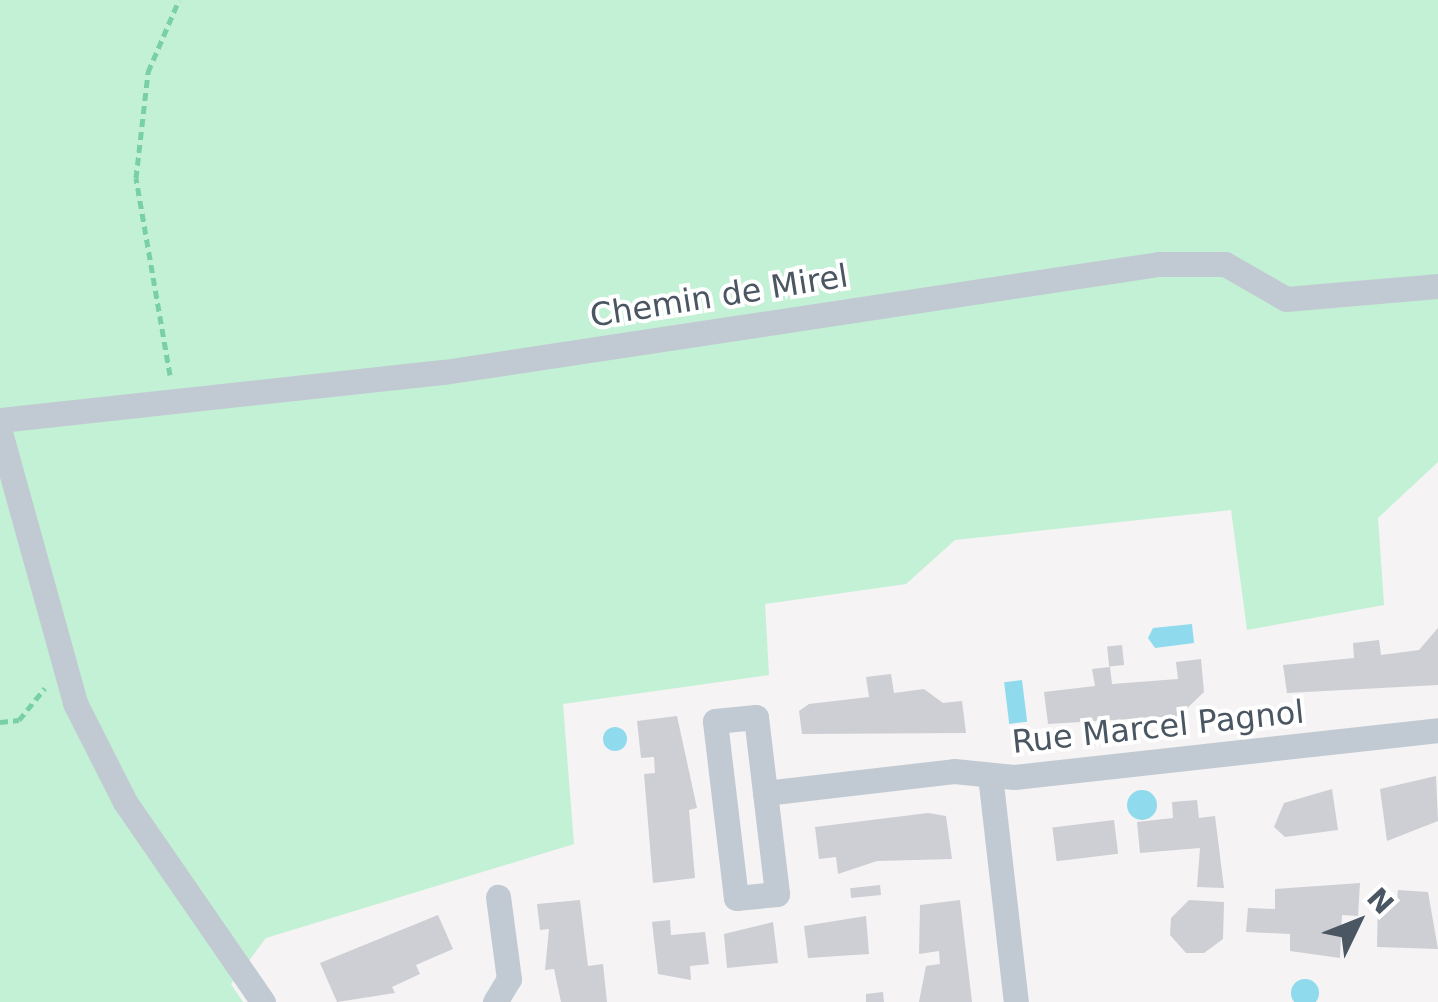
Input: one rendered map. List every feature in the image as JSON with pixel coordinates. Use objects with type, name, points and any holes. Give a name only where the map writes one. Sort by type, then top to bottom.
[{"type":"street","name":"Chemin de Mirel","points":[[0,420],[174,398],[444,372],[1159,264],[1226,264],[1286,300],[1438,286]]},
{"type":"street","points":[[0,432],[63,666],[125,802],[263,1002]]},
{"type":"street","points":[[756,717],[765,792],[777,894],[736,898],[715,722],[756,717]]},
{"type":"street","name":"Rue Marcel Pagnol","points":[[765,792],[954,770],[990,775],[1438,730]]},
{"type":"street","points":[[990,775],[1016,1002]]},
{"type":"street","points":[[495,1002],[509,979],[498,898]]},
{"type":"path","points":[[174,398],[136,178],[148,72],[180,0]]},
{"type":"path","points":[[0,722],[19,720],[63,666]]},
{"type":"green space","points":[[0,0],[1438,0],[1438,462],[1378,518],[1384,605],[1247,630],[1231,510],[955,540],[906,584],[765,604],[769,675],[563,704],[574,844],[266,938],[231,984],[243,1002],[0,1002]]},
{"type":"water","points":[[1192,624],[1194,643],[1155,648],[1148,638],[1153,628]]},
{"type":"water","points":[[1022,680],[1027,722],[1009,724],[1004,682]]},
{"type":"water","points":[[615,727],[627,739],[615,751],[603,739]]},
{"type":"water","points":[[1142,790],[1156,799],[1157,805],[1148,819],[1142,820],[1128,811],[1127,805],[1136,791]]},
{"type":"water","points":[[1305,979],[1315,983],[1319,993],[1315,1003],[1305,1007],[1295,1003],[1291,993],[1295,983]]},
{"type":"building","points":[[1438,628],[1438,685],[1287,693],[1283,665],[1354,658],[1353,643],[1379,640],[1381,655],[1419,650]]},
{"type":"building","points":[[1122,645],[1124,665],[1109,666],[1107,647]]},
{"type":"building","points":[[1201,659],[1204,692],[1179,716],[1048,724],[1044,692],[1095,686],[1092,669],[1110,667],[1112,684],[1178,679],[1176,662]]},
{"type":"building","points":[[891,674],[894,693],[924,689],[943,703],[962,701],[966,733],[802,734],[799,711],[809,704],[869,697],[866,677]]},
{"type":"building","points":[[677,716],[697,808],[689,810],[695,878],[653,883],[644,774],[655,773],[654,757],[641,758],[637,721]]},
{"type":"building","points":[[1436,776],[1438,821],[1387,841],[1380,789]]},
{"type":"building","points":[[1332,789],[1338,830],[1285,837],[1274,827],[1284,803]]},
{"type":"building","points":[[1197,800],[1199,818],[1215,816],[1224,888],[1197,887],[1200,848],[1140,853],[1137,822],[1173,818],[1172,802]]},
{"type":"building","points":[[928,813],[946,816],[952,859],[877,861],[838,874],[836,857],[819,859],[815,827]]},
{"type":"building","points":[[1114,820],[1118,854],[1057,861],[1052,828]]},
{"type":"building","points":[[1360,883],[1358,916],[1342,915],[1340,958],[1290,951],[1290,934],[1246,932],[1248,908],[1275,909],[1275,889]]},
{"type":"building","points":[[880,885],[881,895],[851,898],[850,888]]},
{"type":"building","points":[[1398,890],[1428,892],[1438,949],[1377,947],[1378,898],[1397,900]]},
{"type":"building","points":[[580,900],[588,966],[603,964],[607,1002],[561,1002],[554,969],[545,970],[549,929],[540,930],[537,904]]},
{"type":"building","points":[[960,900],[972,1002],[919,1002],[926,966],[940,964],[939,951],[919,954],[920,905]]},
{"type":"building","points":[[1189,900],[1224,902],[1223,939],[1204,953],[1186,953],[1170,935],[1171,918]]},
{"type":"building","points":[[438,915],[453,949],[416,965],[420,974],[392,987],[395,993],[337,1002],[320,963]]},
{"type":"building","points":[[866,916],[869,954],[808,958],[804,926]]},
{"type":"building","points":[[670,920],[671,935],[705,932],[709,964],[690,966],[691,980],[658,974],[652,922]]},
{"type":"building","points":[[773,922],[778,963],[727,968],[724,934]]},
{"type":"building","points":[[883,992],[884,1002],[866,1002],[866,994]]}]
